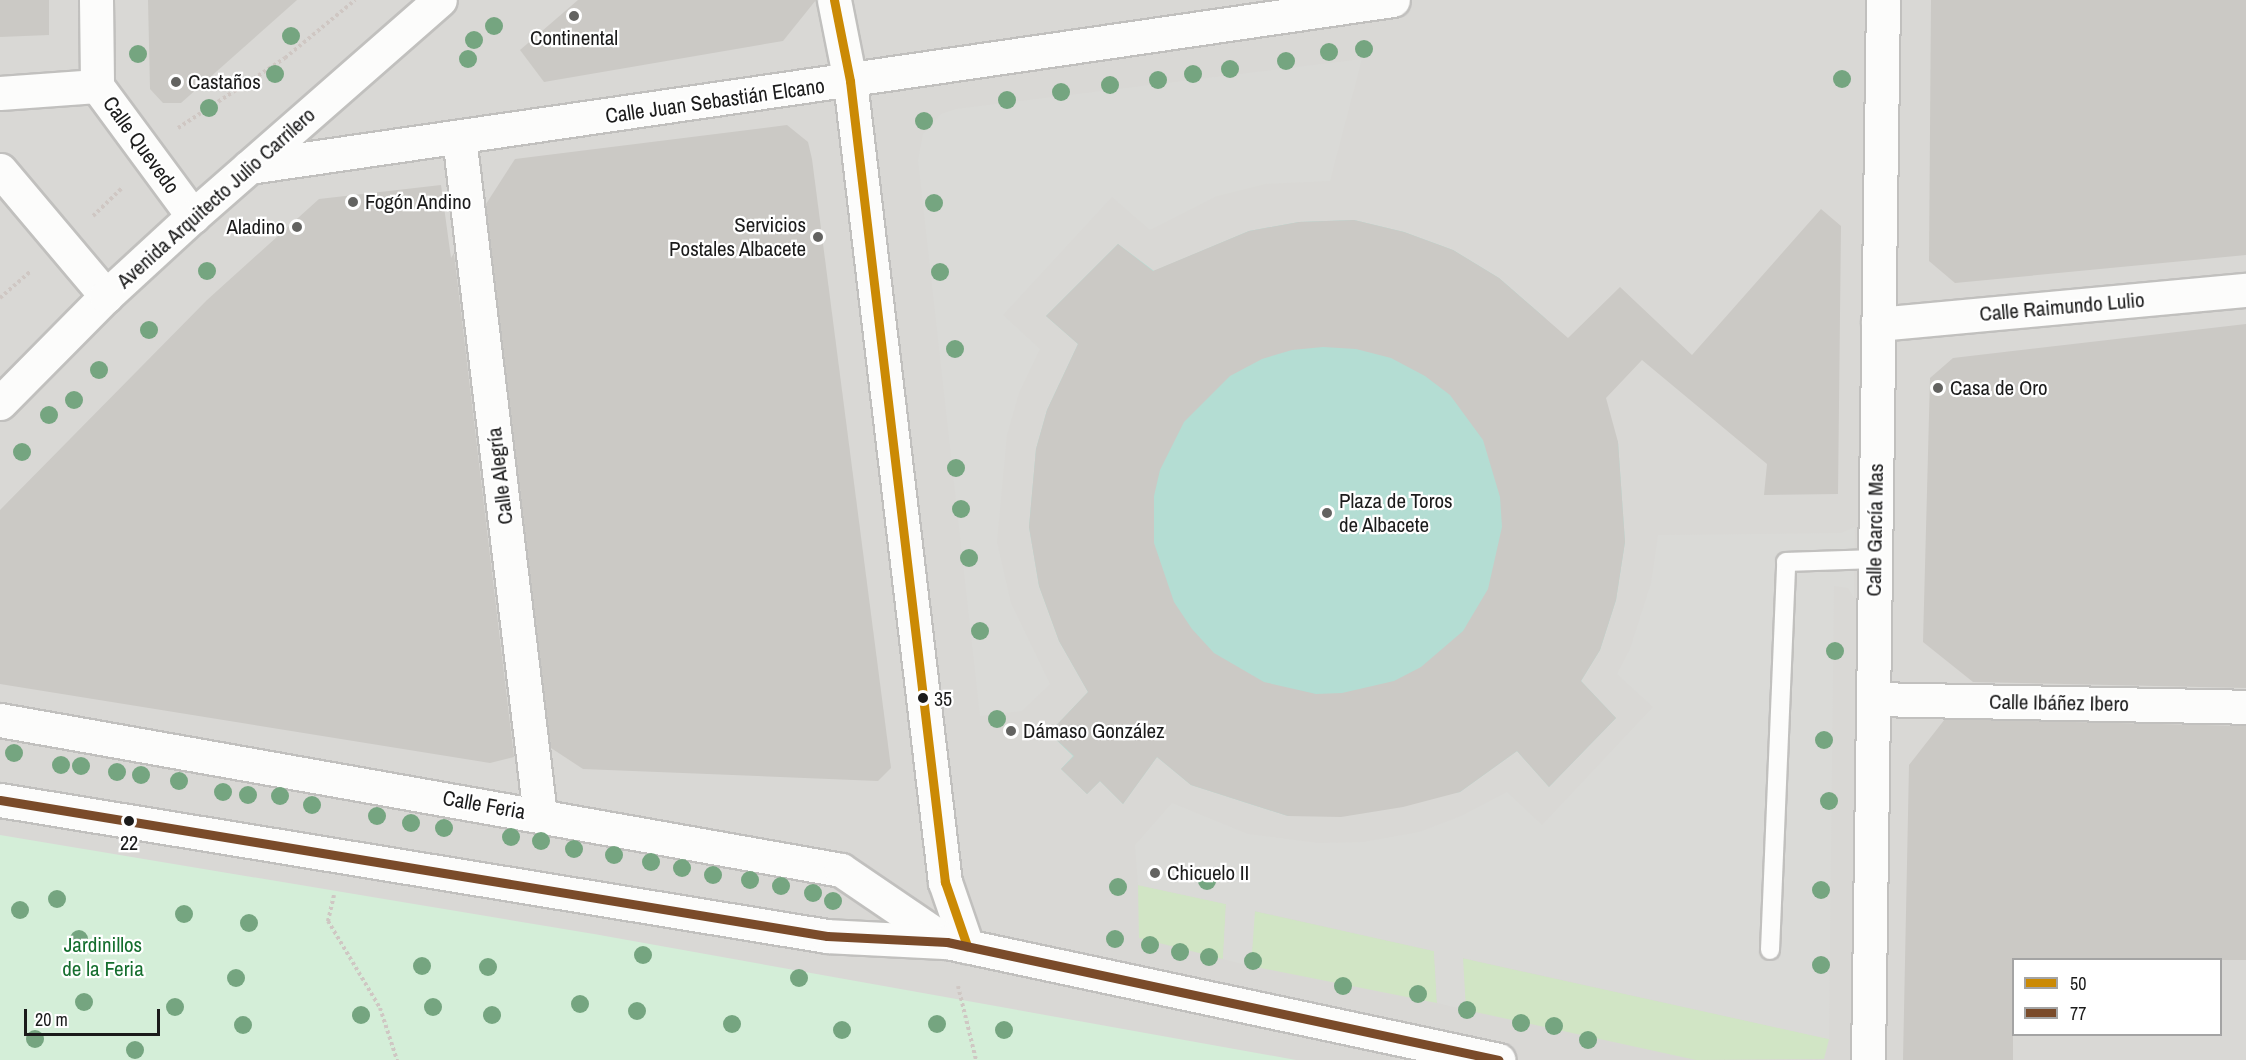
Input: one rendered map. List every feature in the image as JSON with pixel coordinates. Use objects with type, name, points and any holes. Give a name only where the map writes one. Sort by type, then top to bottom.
[{"type":"street","name":"Calle Quevedo","points":[[96,0],[97,86],[193,216]]},
{"type":"street","name":"Avenida Arquitecto Julio Carrilero","points":[[0,403],[106,296],[193,216],[440,0]]},
{"type":"street","points":[[834,0],[850,81],[945,882],[957,944]]},
{"type":"street","name":"Calle Juan Sebastián Elcano","points":[[249,167],[1394,0]]},
{"type":"street","name":"Calle García Mas","points":[[1868,1060],[1883,0]]},
{"type":"street","points":[[0,93],[97,86]]},
{"type":"street","name":"Calle Alegría","points":[[459,138],[540,815]]},
{"type":"street","points":[[0,170],[106,296]]},
{"type":"street","name":"Calle Raimundo Lulio","points":[[1878,324],[2246,290]]},
{"type":"street","name":"Calle Ibáñez Ibero","points":[[1873,699],[2246,707]]},
{"type":"street","name":"Calle Feria","points":[[0,720],[841,870],[957,944]]},
{"type":"street","name":"Calle Feria","points":[[0,800],[827,936],[957,944],[1498,1060]]},
{"type":"lane","points":[[1770,950],[1786,562],[1875,559]]},
{"type":"path","points":[[344,857],[328,921],[380,1008],[397,1060]]},
{"type":"path","points":[[957,944],[976,1060]]},
{"type":"shaded area","points":[[0,0],[2246,0],[2246,1060],[0,1060]]},
{"type":"shaded area","points":[[1362,59],[1330,181],[1265,184],[1217,196],[1150,230],[1112,197],[1003,315],[1040,349],[1019,393],[1007,435],[997,542],[1011,603],[1050,684],[1022,711],[980,716],[918,160],[923,134],[941,114],[956,109]]},
{"type":"shaded area","name":"Plaza de Toros de Albacete","points":[[1354,220],[1404,232],[1453,250],[1499,278],[1545,318],[1618,442],[1625,542],[1616,600],[1600,650],[1581,681],[1616,718],[1549,787],[1517,751],[1460,792],[1288,816],[1191,785],[1157,757],[1123,804],[1100,781],[1087,794],[1061,769],[1073,756],[1049,733],[1088,692],[1059,641],[1039,586],[1029,527],[1036,449],[1047,410],[1078,344],[1046,316],[1118,244],[1154,271],[1249,231],[1299,222]]},
{"type":"shaded area","points":[[1855,527],[1854,598],[1848,588],[1834,586],[1829,1039],[1463,958],[1466,1010],[1437,1003],[1434,951],[1255,911],[1251,966],[1223,959],[1226,904],[1138,885],[1135,845],[1172,803],[1248,834],[1319,843],[1363,842],[1419,832],[1461,816],[1507,792],[1542,825],[1653,707],[1617,674],[1630,649],[1651,583],[1658,535],[1841,533]]},
{"type":"green space","name":"Jardinillos de la Feria","points":[[0,835],[594,934],[1296,1060],[0,1060]]},
{"type":"green space","points":[[1138,885],[1226,904],[1223,959],[1139,938]]},
{"type":"green space","points":[[1254,911],[1434,951],[1437,1003],[1251,966]]},
{"type":"green space","points":[[1462,958],[1829,1039],[1824,1059],[1696,1060],[1466,1010]]},
{"type":"building","points":[[0,0],[49,0],[49,35],[0,37]]},
{"type":"building","points":[[148,0],[297,0],[181,103],[163,103],[150,89]]},
{"type":"building","points":[[578,0],[816,0],[783,41],[544,82],[520,50]]},
{"type":"building","points":[[1931,0],[2246,0],[2246,255],[1955,283],[1929,261]]},
{"type":"building","points":[[787,125],[808,142],[812,159],[891,768],[878,781],[583,769],[551,748],[486,204],[515,159]]},
{"type":"building","points":[[441,185],[451,258],[454,253],[514,757],[490,763],[0,684],[0,510],[207,300],[319,199]]},
{"type":"building","name":"Plaza de Toros de Albacete","points":[[1821,209],[1841,226],[1838,494],[1764,495],[1767,464],[1642,360],[1606,398],[1618,442],[1625,542],[1616,600],[1600,650],[1581,681],[1616,718],[1549,787],[1517,751],[1460,792],[1403,807],[1341,817],[1288,816],[1191,785],[1157,757],[1123,804],[1100,781],[1087,794],[1061,769],[1074,756],[1049,733],[1088,692],[1059,641],[1039,586],[1029,527],[1036,449],[1047,410],[1078,344],[1046,316],[1118,244],[1153,271],[1249,231],[1299,222],[1354,220],[1404,232],[1453,250],[1499,278],[1568,338],[1620,287],[1692,355]],"holes":[[[1323,347],[1356,349],[1391,358],[1425,376],[1450,395],[1483,440],[1500,497],[1502,527],[1488,589],[1463,631],[1421,667],[1394,681],[1342,693],[1316,694],[1264,682],[1214,653],[1192,629],[1174,602],[1154,543],[1154,496],[1160,470],[1184,422],[1230,376],[1262,359],[1292,350]]]},
{"type":"building","points":[[2246,324],[2246,688],[1973,682],[1923,642],[1930,378],[1953,358]]},
{"type":"building","points":[[1945,719],[2246,726],[2246,960],[2012,958],[2013,1060],[1903,1060],[1909,765]]},
{"type":"transit line","name":"50","points":[[834,0],[850,81],[945,882],[967,946]]},
{"type":"transit line","name":"77","points":[[0,800],[827,936],[947,942],[1499,1060]]},
{"type":"place","name":"Continental","points":[[574,16]]},
{"type":"place","name":"Castaños","points":[[176,82]]},
{"type":"place","name":"Fogón Andino","points":[[353,202]]},
{"type":"place","name":"Aladino","points":[[297,227]]},
{"type":"place","name":"Servicios Postales Albacete","points":[[818,237]]},
{"type":"place","name":"Casa de Oro","points":[[1938,388]]},
{"type":"place","name":"Plaza de Toros de Albacete","points":[[1327,513]]},
{"type":"place","name":"35","points":[[923,698]]},
{"type":"place","name":"Dámaso González","points":[[1011,731]]},
{"type":"place","name":"22","points":[[129,821]]},
{"type":"place","name":"Chicuelo II","points":[[1155,873]]}]
